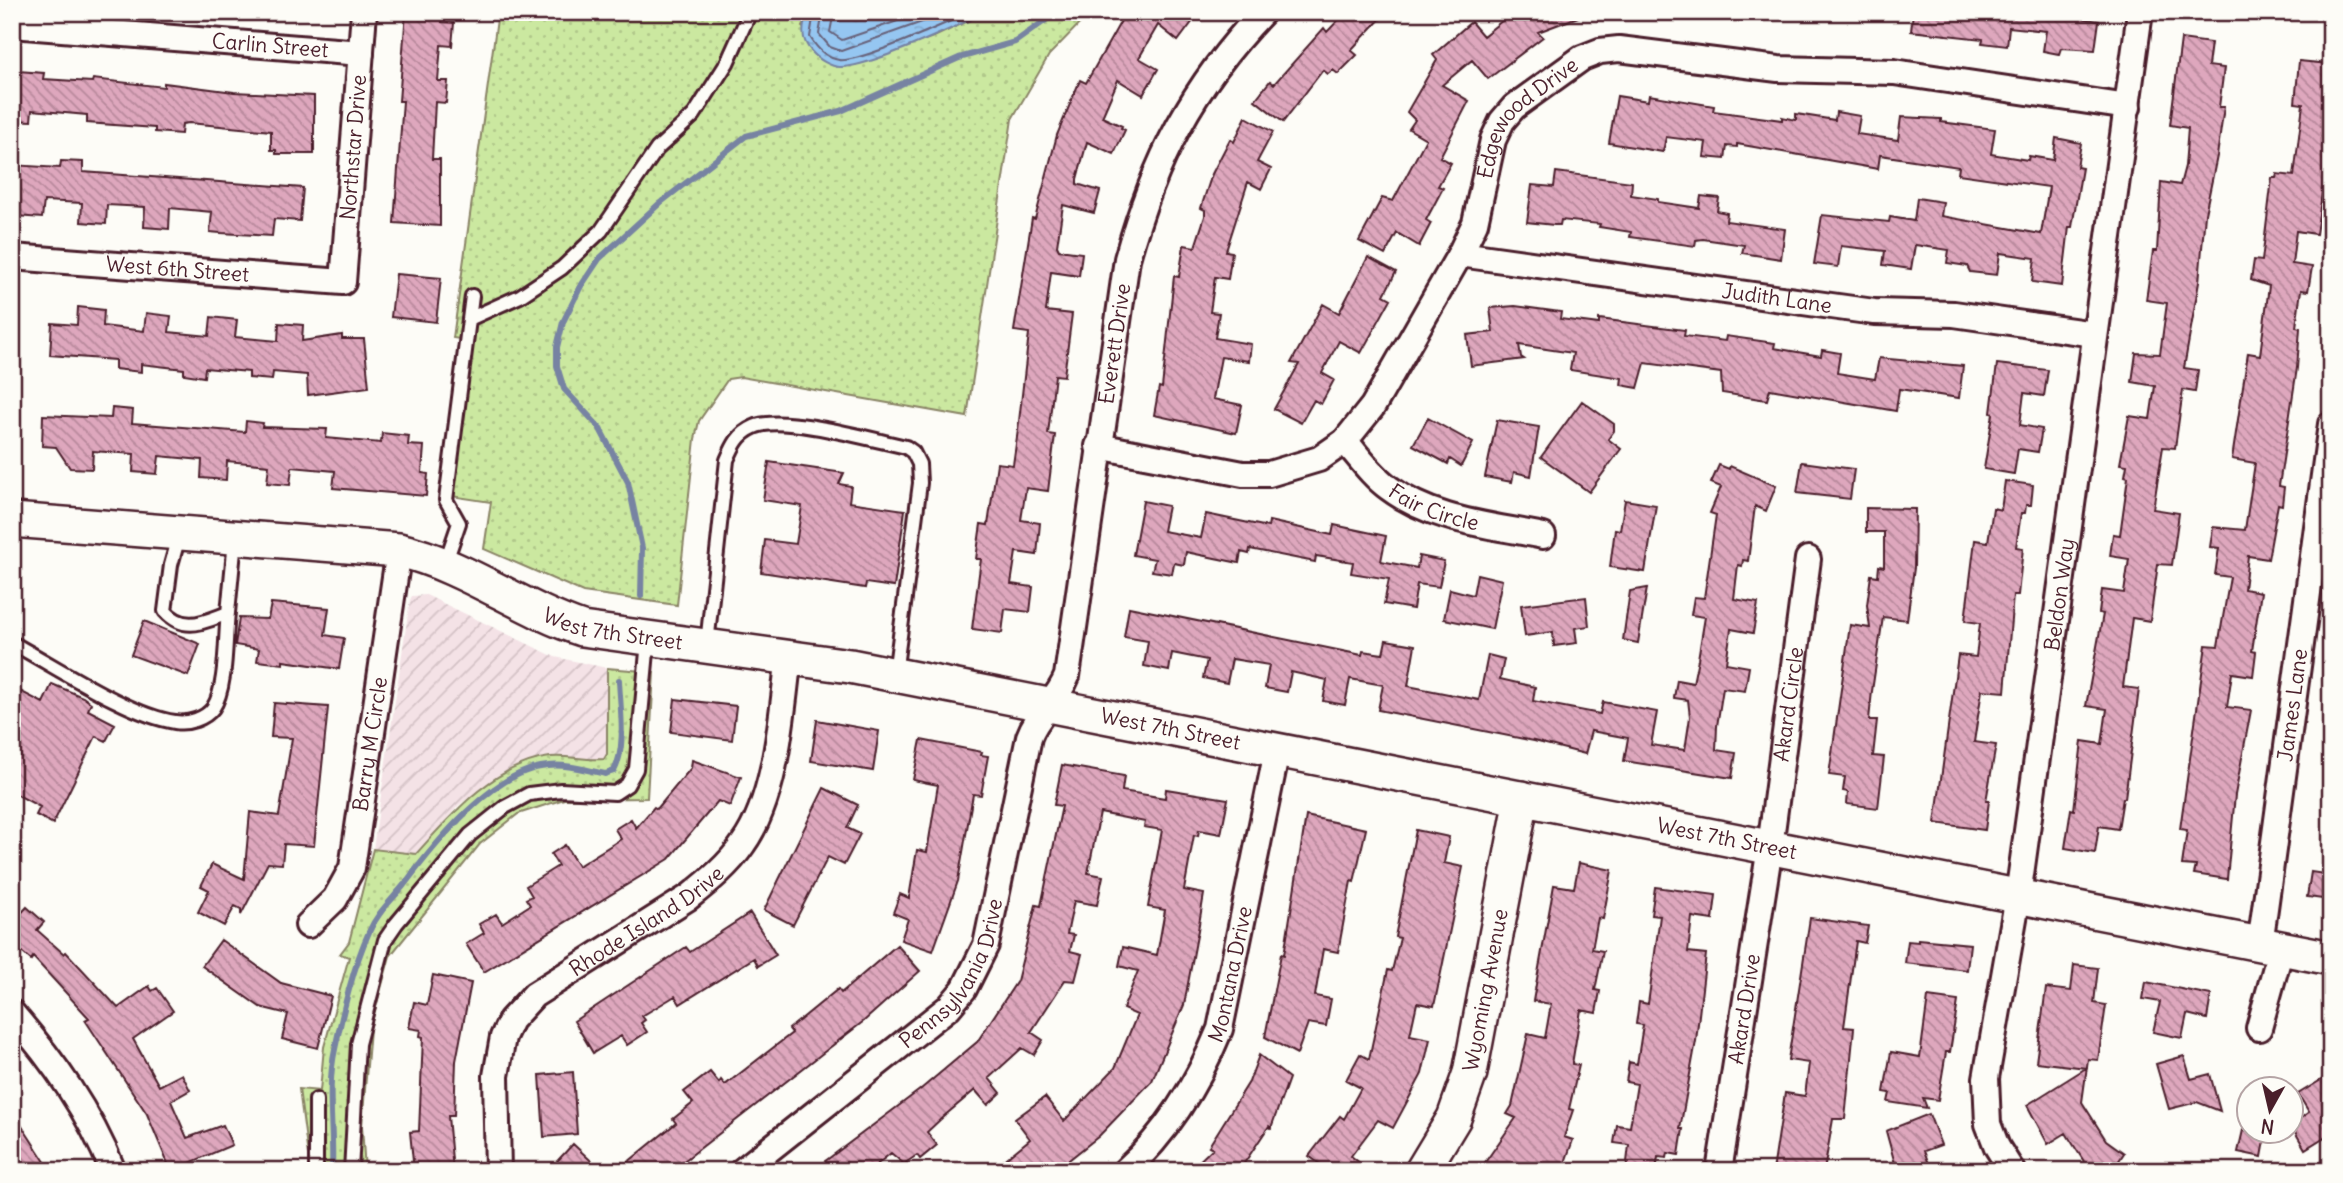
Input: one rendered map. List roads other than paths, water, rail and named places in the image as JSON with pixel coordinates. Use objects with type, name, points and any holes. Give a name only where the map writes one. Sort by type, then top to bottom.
[{"type":"main road","name":"West 7th Street","points":[[12,520],[399,550],[445,564],[555,620],[582,629],[789,655],[895,674],[2331,958]]},
{"type":"main road","name":"Wyoming Avenue","points":[[1422,1171],[1454,1118],[1469,1073],[1522,799]]},
{"type":"street","name":"Northstar Drive","points":[[343,282],[364,12]]},
{"type":"street","name":"Everett Drive","points":[[1049,705],[1067,677],[1098,446],[1127,259],[1140,209],[1159,161],[1182,117],[1207,78],[1263,12]]},
{"type":"street","name":"Beldon Way","points":[[2012,1171],[1997,1147],[1988,1125],[1985,1099],[2018,896],[2140,12]]},
{"type":"street","name":"Carlin Street","points":[[12,25],[361,53]]},
{"type":"street","name":"Edgewood Drive","points":[[1098,446],[1243,474],[1269,474],[1294,469],[1319,459],[1345,441],[1373,406],[1460,254],[1475,223],[1493,140],[1502,121],[1514,107],[1573,65],[1600,51],[1619,49],[1778,68],[1884,71],[2128,107]]},
{"type":"street","name":"Judith Lane","points":[[1460,254],[1874,312],[1954,314],[2094,334]]},
{"type":"street","name":"West 6th Street","points":[[12,257],[343,282]]},
{"type":"street","name":"James Lane","points":[[2259,1028],[2331,424]]},
{"type":"street","name":"Fair Circle","points":[[1345,441],[1387,487],[1410,502],[1437,514],[1543,536]]},
{"type":"street","name":"Barry M Circle","points":[[308,925],[335,899],[352,868],[399,550]]},
{"type":"street","name":"Akard Circle","points":[[1770,847],[1808,559]]},
{"type":"street","name":"Rhode Island Drive","points":[[498,1171],[496,1076],[503,1037],[511,1020],[534,995],[689,897],[725,866],[745,842],[764,800],[789,655]]},
{"type":"street","name":"Pennsylvania Drive","points":[[742,1171],[949,1007],[964,989],[986,946],[1029,737],[1033,725],[1049,705]]},
{"type":"street","name":"Montana Drive","points":[[1125,1171],[1179,1110],[1220,1029],[1277,751]]},
{"type":"street","name":"Akard Drive","points":[[1719,1171],[1770,847]]},
{"type":"street","points":[[12,1013],[66,1080],[89,1118],[113,1171]]},
{"type":"lane","points":[[469,319],[531,289],[562,268],[601,231],[657,149],[694,115],[727,63],[750,12]]},
{"type":"lane","points":[[445,564],[459,523],[446,500],[472,296]]},
{"type":"lane","points":[[707,645],[727,460],[733,445],[741,435],[755,426],[773,423],[808,427],[906,447],[913,452],[919,464],[916,518],[895,674]]},
{"type":"lane","points":[[180,533],[171,565],[165,611],[173,620],[184,625],[195,625],[228,613]]},
{"type":"lane","points":[[12,643],[141,712],[177,723],[198,720],[213,708],[220,686],[236,537]]},
{"type":"lane","points":[[351,1171],[358,1044],[385,940],[470,835],[505,807],[529,794],[561,790],[615,793],[627,785],[636,769],[648,637]]},
{"type":"lane","points":[[316,1100],[316,1171]]},
{"type":"water","points":[[808,12],[987,12],[891,54],[840,67],[821,60],[805,42],[804,23]]},
{"type":"waterway","points":[[641,596],[642,548],[628,482],[599,427],[564,389],[557,366],[557,347],[563,322],[581,286],[599,259],[660,203],[746,136],[841,111],[959,58],[1015,42],[1057,12]]},
{"type":"waterway","points":[[332,1171],[332,1064],[349,989],[372,925],[448,831],[486,795],[507,781],[527,771],[548,766],[605,774],[614,771],[622,739],[619,680]]}]
